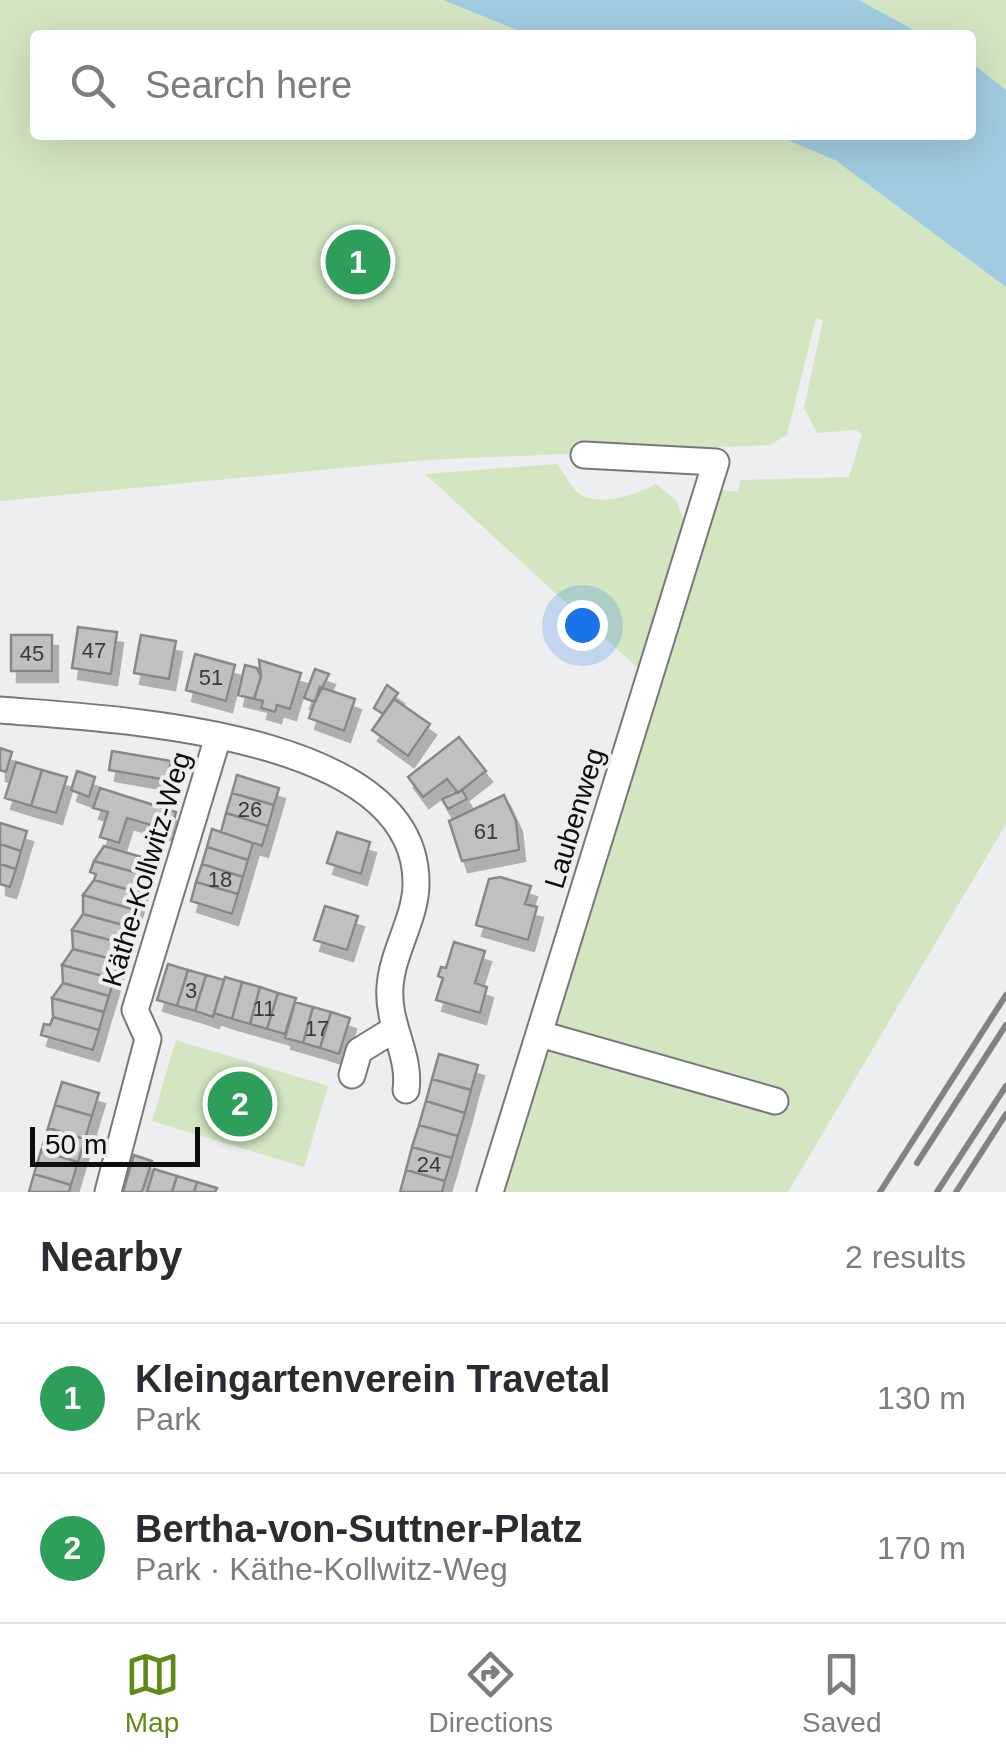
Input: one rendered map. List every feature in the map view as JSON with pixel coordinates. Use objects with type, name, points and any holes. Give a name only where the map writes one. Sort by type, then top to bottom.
[{"type":"street","name":"Laubenweg","points":[[490,1192],[716,462],[584,455]]},
{"type":"street","points":[[0,710],[218,737],[318,762],[362,785],[396,822],[410,851],[416,884],[390,986],[392,1030],[409,1066],[406,1090]]},
{"type":"street","name":"Käthe-Kollwitz-Weg","points":[[108,1192],[148,1038],[135,1010],[218,737]]},
{"type":"street","points":[[352,1075],[359,1051],[392,1030]]},
{"type":"street","points":[[540,1034],[775,1101]]},
{"type":"green space","points":[[0,0],[443,0],[517,30],[30,30],[30,140],[787,140],[835,160],[1006,287],[1006,824],[788,1192],[505,1192],[721,490],[738,492],[740,480],[849,477],[862,434],[856,430],[817,433],[804,408],[823,320],[816,318],[787,435],[770,445],[425,460],[0,501]]},
{"type":"green space","points":[[859,0],[1006,0],[1006,90],[976,66],[976,30],[914,30]]},
{"type":"green space","points":[[557,464],[573,488],[584,496],[605,500],[656,484],[676,500],[684,521],[642,672],[425,474]]},
{"type":"green space","points":[[176,1040],[328,1086],[304,1167],[152,1121]]},
{"type":"water","points":[[443,0],[859,0],[914,30],[517,30]]},
{"type":"water","points":[[976,66],[1006,90],[1006,287],[835,160],[787,140],[976,140]]},
{"type":"building","points":[[78,627],[117,632],[111,674],[72,668]]},
{"type":"building","points":[[11,635],[52,635],[52,671],[11,671]]},
{"type":"building","points":[[141,635],[176,641],[169,679],[134,673]]},
{"type":"building","points":[[195,654],[235,665],[226,701],[186,690]]},
{"type":"building","points":[[259,660],[301,673],[290,709],[277,705],[275,712],[261,708],[263,701],[254,699],[261,677]]},
{"type":"building","points":[[245,665],[257,668],[261,677],[254,699],[238,695]]},
{"type":"building","points":[[315,669],[329,674],[315,702],[304,698]]},
{"type":"building","points":[[387,685],[398,693],[383,714],[374,708]]},
{"type":"building","points":[[320,687],[355,699],[344,731],[309,718]]},
{"type":"building","points":[[394,699],[430,724],[408,756],[372,730]]},
{"type":"building","points":[[459,737],[486,771],[458,793],[447,779],[423,797],[408,777]]},
{"type":"building","points":[[0,748],[12,752],[6,772],[0,770]]},
{"type":"building","points":[[112,751],[171,761],[167,780],[109,770]]},
{"type":"building","points":[[16,762],[42,770],[31,806],[5,798]]},
{"type":"building","points":[[42,770],[67,777],[56,813],[31,806]]},
{"type":"building","points":[[77,771],[95,777],[89,797],[71,790]]},
{"type":"building","points":[[237,775],[279,788],[274,805],[232,793]]},
{"type":"building","points":[[100,788],[176,812],[171,831],[127,818],[119,843],[100,837],[108,812],[93,808]]},
{"type":"building","points":[[462,790],[467,799],[448,809],[442,799]]},
{"type":"building","points":[[232,793],[274,805],[268,826],[226,813]]},
{"type":"building","points":[[504,795],[516,821],[519,850],[462,861],[449,821]]},
{"type":"building","points":[[226,813],[268,826],[262,846],[221,832]]},
{"type":"building","points":[[0,823],[27,831],[21,851],[0,844]]},
{"type":"building","points":[[212,829],[253,843],[248,860],[207,847]]},
{"type":"building","points":[[337,832],[370,842],[361,874],[327,863]]},
{"type":"building","points":[[0,844],[21,851],[16,869],[0,864]]},
{"type":"building","points":[[104,846],[148,859],[145,875],[94,861]]},
{"type":"building","points":[[207,847],[248,860],[243,877],[202,864]]},
{"type":"building","points":[[94,861],[145,875],[140,893],[94,880],[96,874],[90,872]]},
{"type":"building","points":[[0,864],[16,869],[10,887],[0,884]]},
{"type":"building","points":[[202,864],[243,877],[238,894],[196,882]]},
{"type":"building","points":[[500,877],[531,886],[525,904],[537,907],[528,940],[476,925],[489,879]]},
{"type":"building","points":[[94,880],[140,893],[135,910],[83,895]]},
{"type":"building","points":[[196,882],[238,894],[232,914],[191,901]]},
{"type":"building","points":[[83,895],[135,910],[130,927],[83,914]]},
{"type":"building","points":[[325,906],[358,916],[347,950],[314,940]]},
{"type":"building","points":[[83,914],[130,927],[125,944],[72,930]]},
{"type":"building","points":[[72,930],[125,944],[119,961],[73,949]]},
{"type":"building","points":[[454,942],[485,951],[475,983],[487,987],[480,1013],[436,1000],[443,978],[438,976],[441,967],[446,968]]},
{"type":"building","points":[[73,949],[119,961],[114,979],[62,965]]},
{"type":"building","points":[[168,964],[188,970],[177,1006],[157,1000]]},
{"type":"building","points":[[62,965],[114,979],[109,996],[63,983]]},
{"type":"building","points":[[188,970],[206,975],[195,1011],[177,1006]]},
{"type":"building","points":[[206,975],[224,980],[213,1017],[195,1011]]},
{"type":"building","points":[[225,977],[242,982],[232,1019],[214,1013]]},
{"type":"building","points":[[242,982],[260,987],[250,1024],[232,1019]]},
{"type":"building","points":[[63,983],[109,996],[104,1012],[52,998]]},
{"type":"building","points":[[260,987],[278,993],[267,1029],[250,1024]]},
{"type":"building","points":[[278,993],[296,998],[285,1034],[267,1029]]},
{"type":"building","points":[[52,998],[104,1012],[99,1030],[53,1017]]},
{"type":"building","points":[[295,1002],[313,1007],[303,1043],[285,1038]]},
{"type":"building","points":[[313,1007],[331,1012],[320,1048],[303,1043]]},
{"type":"building","points":[[331,1012],[350,1018],[339,1054],[320,1048]]},
{"type":"building","points":[[53,1017],[99,1030],[93,1050],[41,1035],[44,1024],[50,1025]]},
{"type":"building","points":[[439,1054],[478,1065],[471,1090],[432,1079]]},
{"type":"building","points":[[432,1079],[471,1090],[465,1113],[426,1101]]},
{"type":"building","points":[[62,1082],[99,1093],[92,1116],[55,1105]]},
{"type":"building","points":[[426,1101],[465,1113],[458,1136],[419,1125]]},
{"type":"building","points":[[55,1105],[92,1116],[85,1139],[48,1128]]},
{"type":"building","points":[[419,1125],[458,1136],[452,1158],[412,1147]]},
{"type":"building","points":[[48,1128],[85,1139],[78,1162],[41,1151]]},
{"type":"building","points":[[412,1147],[452,1158],[445,1181],[406,1170]]},
{"type":"building","points":[[41,1151],[78,1162],[71,1185],[34,1174]]},
{"type":"building","points":[[134,1155],[152,1161],[142,1192],[123,1192]]},
{"type":"building","points":[[154,1169],[177,1176],[172,1192],[147,1192]]},
{"type":"building","points":[[406,1170],[445,1181],[442,1192],[400,1192]]},
{"type":"building","points":[[34,1174],[71,1185],[69,1192],[29,1192]]},
{"type":"building","points":[[177,1176],[197,1182],[194,1192],[172,1192]]},
{"type":"building","points":[[197,1182],[217,1188],[215,1192],[194,1192]]},
{"type":"railway","points":[[880,1192],[1006,995]]},
{"type":"railway","points":[[917,1163],[1006,1025]]},
{"type":"railway","points":[[937,1192],[1006,1086]]},
{"type":"railway","points":[[956,1192],[1006,1114]]},
{"type":"place","name":"Kleingartenverein Travetal","points":[[358,262]]},
{"type":"place","name":"Bertha-von-Suttner-Platz","points":[[240,1104]]}]
